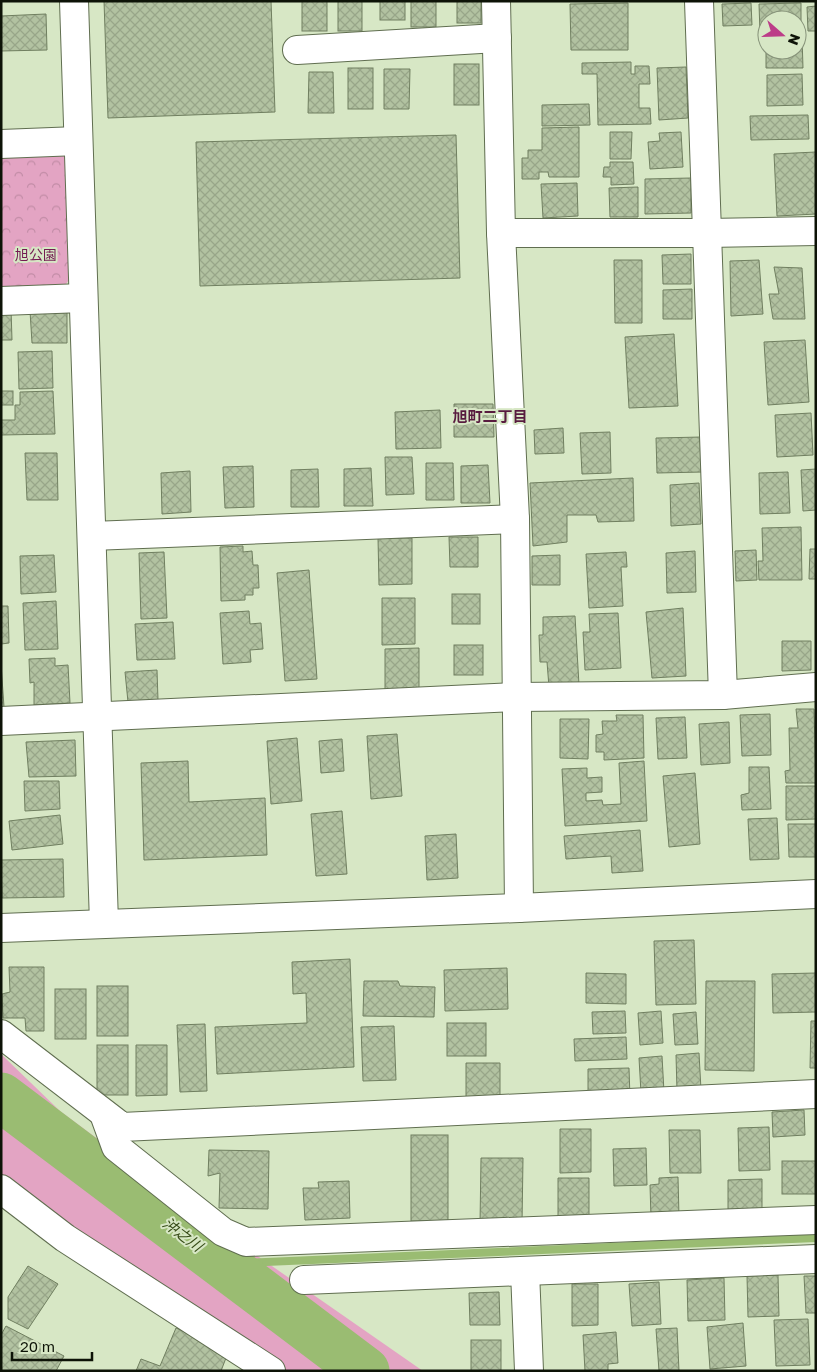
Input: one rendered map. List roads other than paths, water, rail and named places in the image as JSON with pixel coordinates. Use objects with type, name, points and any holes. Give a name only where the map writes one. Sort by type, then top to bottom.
[{"type":"street","points":[[74,1],[104,923]]},
{"type":"street","points":[[496,1],[501,232],[515,518],[519,908]]},
{"type":"street","points":[[699,1],[723,694]]},
{"type":"street","points":[[297,50],[497,38]]},
{"type":"street","points":[[1,144],[78,141]]},
{"type":"street","points":[[501,232],[707,233],[816,231]]},
{"type":"street","points":[[1,301],[83,298]]},
{"type":"street","points":[[92,536],[515,518]]},
{"type":"street","points":[[1,722],[516,697],[723,694],[816,687]]},
{"type":"street","points":[[1,928],[519,908],[816,894]]},
{"type":"street","points":[[1,1034],[122,1128],[816,1094]]},
{"type":"street","points":[[104,1114],[116,1147],[223,1232],[246,1242],[816,1220]]},
{"type":"street","points":[[1,1189],[66,1238],[255,1366]]},
{"type":"street","points":[[304,1280],[816,1259]]},
{"type":"street","points":[[525,1271],[529,1371]]},
{"type":"waterway","name":"沖之川","points":[[1,1097],[365,1371]]},
{"type":"waterway","points":[[222,1264],[816,1238]]},
{"type":"district","name":"旭町二丁目","points":[[490,416]]},
{"type":"park label","name":"旭公園","points":[[36,254]]}]
